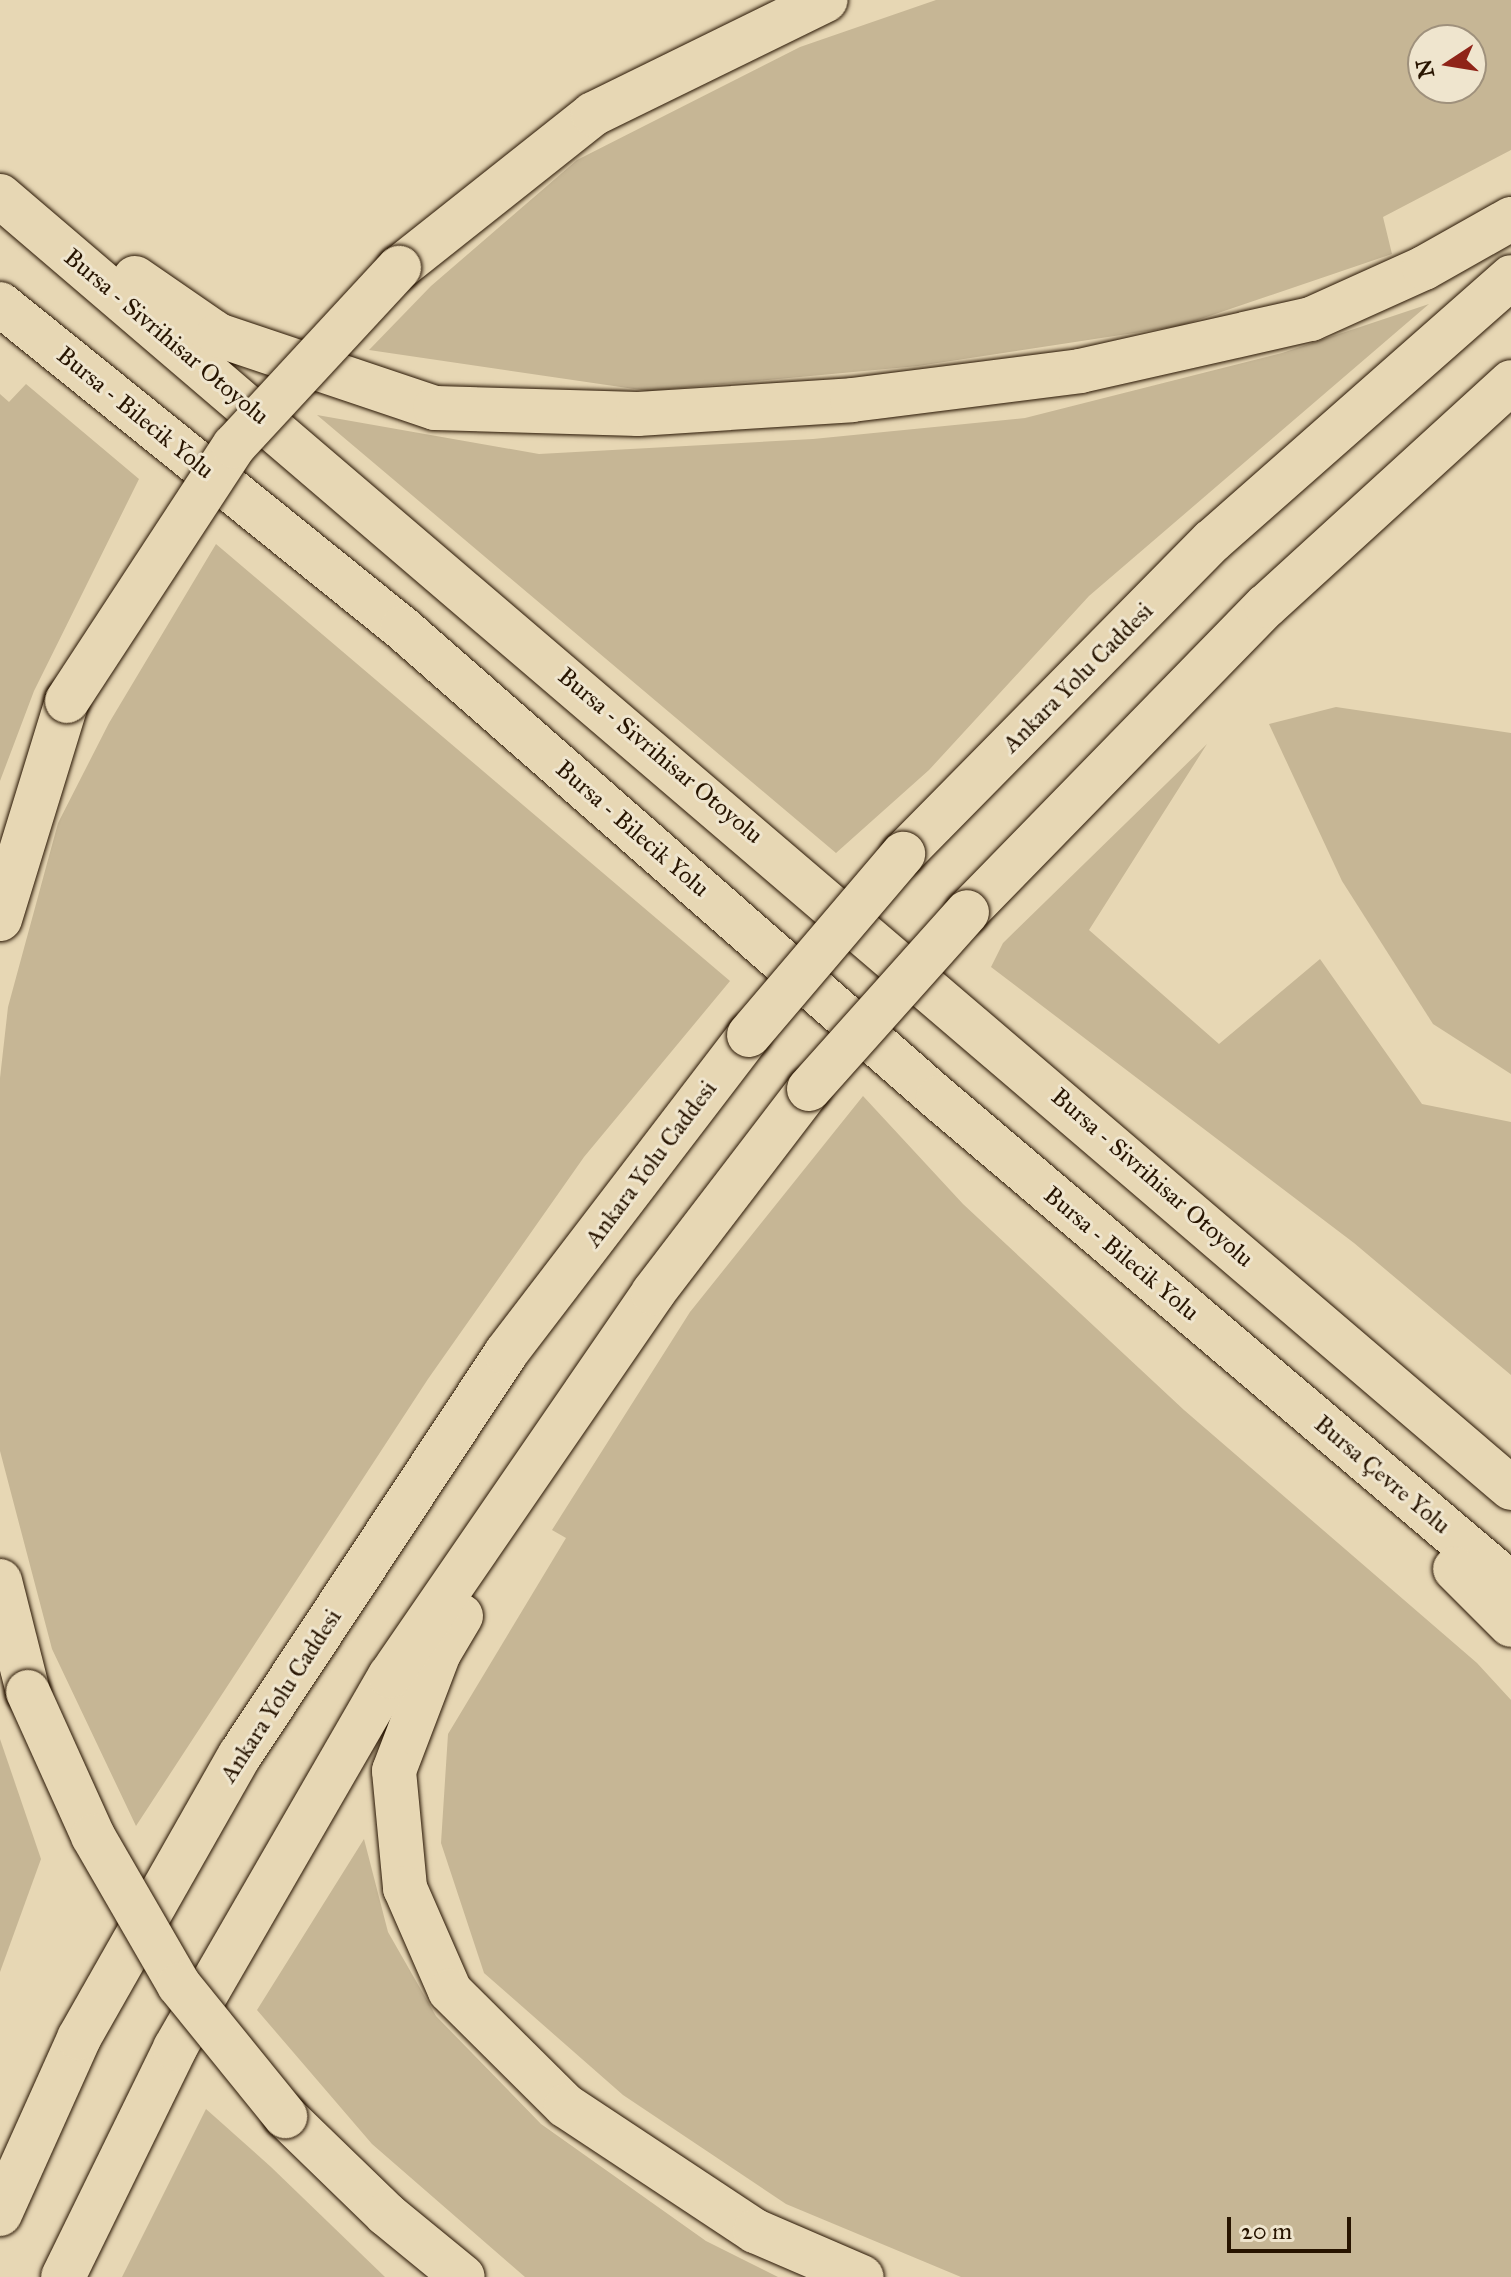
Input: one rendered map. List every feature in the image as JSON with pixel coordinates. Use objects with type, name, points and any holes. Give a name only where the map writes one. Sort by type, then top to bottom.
[{"type":"highway","points":[[0,919],[67,701],[234,446],[399,268],[593,114],[826,0]]},
{"type":"highway","points":[[0,185],[218,335],[435,408],[638,414],[852,400],[1110,364],[1311,319],[1424,268],[1511,219]]},
{"type":"highway","name":"Bursa - Sivrihisar Otoyolu","points":[[0,196],[1316,1322]]},
{"type":"highway","name":"Ankara Yolu Caddesi","points":[[0,2214],[79,2038],[240,1755],[506,1353],[749,1035],[903,854],[1212,541],[1511,277]]},
{"type":"highway","name":"Bursa - Bilecik Yolu","points":[[0,304],[402,628],[926,1087],[1254,1366]]},
{"type":"highway","points":[[63,2277],[175,2048],[390,1676],[653,1293],[809,1089],[967,912],[1266,606],[1511,382]]},
{"type":"highway","points":[[1266,606],[1511,422]]},
{"type":"highway","points":[[653,1293],[439,1653],[394,1771],[405,1888],[450,1991],[566,2106],[755,2231],[862,2277]]},
{"type":"highway","points":[[1316,1322],[1511,1457]]},
{"type":"highway","points":[[1316,1322],[1511,1488]]},
{"type":"highway","points":[[1254,1366],[1511,1625]]},
{"type":"highway","name":"Bursa Çevre Yolu","points":[[1254,1366],[1511,1584]]},
{"type":"highway","points":[[0,1581],[28,1692],[93,1836],[179,1985],[285,2116],[386,2214],[463,2277]]},
{"type":"shaded area","points":[[936,0],[1511,0],[1511,150],[1383,217],[1392,254],[1180,326],[918,366],[648,391],[369,350],[431,286],[577,160],[800,47]]},
{"type":"shaded area","points":[[1429,304],[1089,596],[929,770],[836,853],[317,415],[539,454],[813,439],[1025,418],[1282,353]]},
{"type":"shaded area","points":[[26,384],[139,479],[34,691],[0,781],[0,394],[9,402]]},
{"type":"shaded area","points":[[216,544],[730,981],[584,1157],[428,1379],[136,1826],[52,1649],[0,1451],[0,1078],[8,1007],[58,823],[109,723]]},
{"type":"shaded area","points":[[1336,707],[1511,733],[1511,1074],[1433,1024],[1342,881],[1269,724]]},
{"type":"shaded area","points":[[1207,744],[1089,930],[1219,1044],[1320,959],[1422,1104],[1511,1122],[1511,1375],[1354,1243],[991,967],[1003,943]]},
{"type":"shaded area","points":[[863,1096],[963,1204],[1184,1410],[1477,1663],[1511,1700],[1511,2277],[961,2277],[786,2204],[623,2095],[484,1973],[441,1843],[448,1734],[566,1538],[552,1530],[690,1312]]},
{"type":"shaded area","points":[[0,1739],[41,1859],[0,1972]]},
{"type":"shaded area","points":[[364,1839],[388,1932],[436,2016],[541,2124],[706,2241],[778,2277],[525,2277],[372,2144],[257,2010]]},
{"type":"shaded area","points":[[206,2109],[271,2167],[385,2277],[122,2277]]}]
